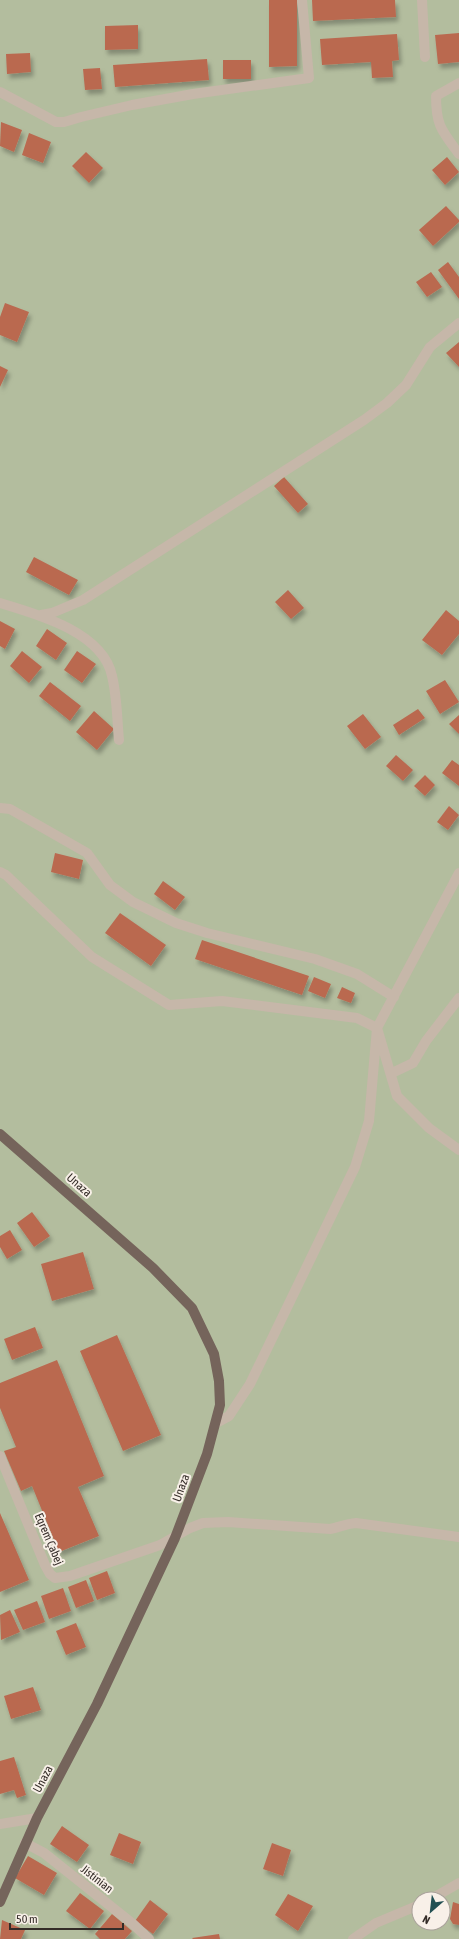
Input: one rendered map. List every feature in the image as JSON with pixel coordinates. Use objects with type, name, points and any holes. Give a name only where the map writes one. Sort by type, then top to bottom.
[{"type":"main road","name":"Unaza","points":[[0,1134],[153,1268],[192,1308],[214,1354],[219,1380],[220,1405],[202,1468],[175,1538],[97,1704],[37,1818],[0,1902]]},
{"type":"street","points":[[0,92],[56,122],[64,122],[132,105],[193,94],[309,78],[302,0]]},
{"type":"street","points":[[422,0],[425,57]]},
{"type":"street","points":[[459,83],[436,96],[436,115],[440,129],[459,154]]},
{"type":"street","points":[[41,615],[52,613],[83,600],[364,420],[387,403],[406,385],[430,347],[459,323]]},
{"type":"street","points":[[0,603],[41,615],[90,641],[104,658],[112,675],[119,740]]},
{"type":"street","points":[[0,808],[10,809],[87,853],[110,885],[133,902],[176,923],[207,933],[315,959],[357,974],[394,997]]},
{"type":"street","points":[[0,872],[6,875],[92,957],[169,1005],[222,1001],[357,1018],[377,1028],[392,1074],[397,1096],[429,1128],[459,1150]]},
{"type":"street","points":[[216,1423],[229,1416],[250,1384],[355,1167],[369,1122],[377,1028],[459,873]]},
{"type":"street","points":[[392,1074],[413,1063],[426,1041],[459,998]]},
{"type":"street","name":"Eqrem Çabej","points":[[0,1456],[50,1574],[55,1578],[70,1576],[160,1545],[175,1538]]},
{"type":"street","points":[[175,1538],[190,1528],[203,1523],[228,1522],[330,1529],[338,1528],[344,1524],[356,1524],[459,1537]]},
{"type":"street","points":[[0,1824],[37,1818]]},
{"type":"street","name":"Jistinian","points":[[25,1843],[44,1853],[133,1924],[149,1939]]},
{"type":"street","points":[[445,1891],[459,1883]]},
{"type":"street","points":[[356,1938],[376,1923],[411,1908]]},
{"type":"green space","points":[[0,0],[459,0],[459,1939],[0,1939]]},
{"type":"building","points":[[269,0],[297,0],[297,66],[269,67]]},
{"type":"building","points":[[312,0],[395,0],[396,17],[313,21]]},
{"type":"building","points":[[138,25],[138,49],[105,50],[105,26]]},
{"type":"building","points":[[459,33],[459,62],[438,64],[435,35]]},
{"type":"building","points":[[397,34],[399,60],[392,61],[393,77],[372,78],[371,62],[322,65],[320,39]]},
{"type":"building","points":[[30,53],[31,72],[7,74],[6,54]]},
{"type":"building","points":[[207,59],[209,80],[115,87],[113,65]]},
{"type":"building","points":[[223,60],[251,60],[251,79],[223,79]]},
{"type":"building","points":[[100,68],[102,89],[85,90],[83,69]]},
{"type":"building","points":[[1,122],[22,130],[14,152],[0,146]]},
{"type":"building","points":[[29,133],[51,142],[43,163],[22,155]]},
{"type":"building","points":[[86,152],[103,168],[89,183],[72,166]]},
{"type":"building","points":[[447,157],[459,172],[445,185],[432,170]]},
{"type":"building","points":[[446,206],[459,220],[459,222],[433,246],[419,230]]},
{"type":"building","points":[[448,262],[459,277],[459,299],[438,270]]},
{"type":"building","points":[[431,272],[442,287],[427,297],[416,282]]},
{"type":"building","points":[[5,303],[29,312],[17,342],[0,335],[0,317]]},
{"type":"building","points":[[459,342],[459,367],[446,353]]},
{"type":"building","points":[[0,366],[8,370],[0,387]]},
{"type":"building","points":[[284,477],[308,504],[298,513],[274,486]]},
{"type":"building","points":[[34,557],[78,580],[69,595],[26,572]]},
{"type":"building","points":[[288,590],[304,608],[291,619],[275,602]]},
{"type":"building","points":[[446,610],[459,621],[459,634],[442,655],[422,640]]},
{"type":"building","points":[[0,621],[15,629],[5,649],[0,646]]},
{"type":"building","points":[[47,629],[67,643],[56,660],[36,646]]},
{"type":"building","points":[[22,651],[42,667],[29,683],[10,666]]},
{"type":"building","points":[[77,651],[96,664],[82,683],[64,670]]},
{"type":"building","points":[[445,680],[459,702],[440,714],[426,691]]},
{"type":"building","points":[[50,682],[81,706],[70,721],[39,696]]},
{"type":"building","points":[[418,709],[425,718],[399,735],[393,725]]},
{"type":"building","points":[[94,711],[114,729],[97,750],[76,732]]},
{"type":"building","points":[[363,714],[381,737],[365,749],[347,726]]},
{"type":"building","points":[[459,715],[459,734],[449,724]]},
{"type":"building","points":[[396,755],[413,770],[403,781],[386,766]]},
{"type":"building","points":[[452,760],[459,765],[459,786],[442,773]]},
{"type":"building","points":[[425,775],[435,785],[425,796],[414,786]]},
{"type":"building","points":[[449,806],[459,815],[448,830],[437,822]]},
{"type":"building","points":[[55,853],[83,860],[79,879],[51,872]]},
{"type":"building","points":[[163,881],[185,897],[175,910],[154,894]]},
{"type":"building","points":[[120,913],[166,945],[151,966],[105,933]]},
{"type":"building","points":[[202,940],[309,976],[302,995],[195,959]]},
{"type":"building","points":[[314,977],[331,984],[325,998],[308,991]]},
{"type":"building","points":[[342,987],[355,993],[351,1003],[337,998]]},
{"type":"building","points":[[32,1212],[50,1236],[34,1247],[17,1223]]},
{"type":"building","points":[[10,1230],[22,1250],[7,1259],[0,1247],[0,1236]]},
{"type":"building","points":[[83,1252],[94,1289],[52,1301],[41,1264]]},
{"type":"building","points":[[35,1327],[43,1348],[12,1360],[4,1339]]},
{"type":"building","points":[[117,1335],[161,1435],[123,1451],[80,1351]]},
{"type":"building","points":[[57,1360],[104,1476],[78,1487],[99,1536],[59,1552],[32,1486],[21,1491],[4,1451],[16,1447],[0,1408],[0,1383]]},
{"type":"building","points":[[0,1513],[29,1580],[0,1592]]},
{"type":"building","points":[[107,1571],[115,1593],[97,1600],[89,1578]]},
{"type":"building","points":[[86,1580],[94,1601],[76,1608],[68,1587]]},
{"type":"building","points":[[63,1588],[71,1611],[49,1619],[41,1596]]},
{"type":"building","points":[[37,1601],[45,1622],[23,1630],[14,1610]]},
{"type":"building","points":[[10,1610],[20,1632],[1,1640],[0,1615]]},
{"type":"building","points":[[76,1623],[86,1647],[66,1655],[56,1631]]},
{"type":"building","points":[[33,1687],[41,1710],[11,1719],[4,1696]]},
{"type":"building","points":[[14,1757],[26,1795],[17,1798],[14,1790],[0,1794],[0,1761]]},
{"type":"building","points":[[62,1826],[89,1845],[77,1862],[50,1844]]},
{"type":"building","points":[[119,1833],[141,1842],[133,1864],[110,1855]]},
{"type":"building","points":[[272,1843],[291,1850],[283,1876],[263,1869]]},
{"type":"building","points":[[28,1856],[57,1873],[44,1895],[15,1878]]},
{"type":"building","points":[[80,1893],[104,1911],[90,1929],[66,1911]]},
{"type":"building","points":[[288,1894],[313,1906],[298,1931],[275,1915]]},
{"type":"building","points":[[150,1900],[168,1914],[153,1934],[135,1921]]},
{"type":"building","points":[[453,1902],[459,1904],[459,1925],[453,1924],[451,1921]]},
{"type":"building","points":[[112,1914],[132,1931],[125,1939],[100,1939],[95,1934]]},
{"type":"building","points":[[2,1920],[25,1930],[21,1939],[0,1939]]},
{"type":"building","points":[[219,1934],[220,1939],[192,1938]]}]
